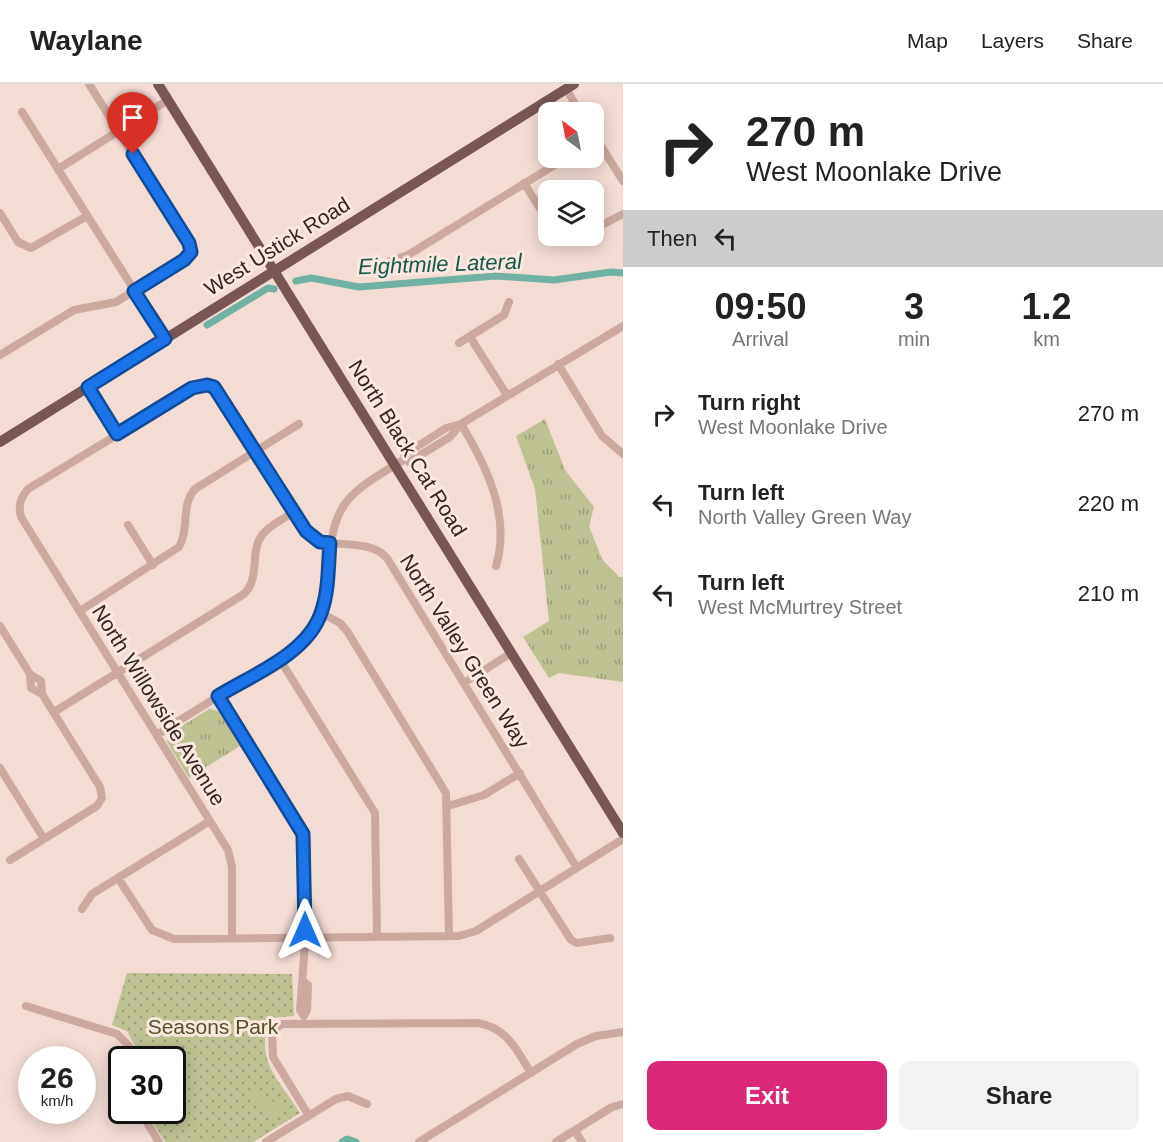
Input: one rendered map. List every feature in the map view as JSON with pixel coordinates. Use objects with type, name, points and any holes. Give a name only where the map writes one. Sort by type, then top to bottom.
[{"type":"main road","name":"North Black Cat Road","points":[[158,84],[623,833]]},
{"type":"main road","name":"West Ustick Road","points":[[0,442],[570,87]]},
{"type":"street","points":[[0,356],[74,310],[116,302],[184,260],[191,252],[189,243],[89,84]]},
{"type":"street","points":[[570,87],[576,102]]},
{"type":"street","points":[[58,169],[168,100]]},
{"type":"street","points":[[22,112],[165,339]]},
{"type":"street","points":[[604,152],[623,181]]},
{"type":"street","points":[[390,261],[408,255],[549,168]]},
{"type":"street","points":[[524,183],[538,205]]},
{"type":"street","points":[[0,213],[18,242],[26,247],[37,247],[87,216]]},
{"type":"street","points":[[604,224],[623,214]]},
{"type":"street","points":[[459,343],[504,315],[509,302]]},
{"type":"street","points":[[157,735],[279,658],[306,638],[321,613],[327,590],[330,543],[336,520],[349,498],[364,483],[405,459],[404,455],[446,428],[461,424],[623,326]]},
{"type":"street","points":[[470,337],[507,395]]},
{"type":"street","points":[[558,364],[602,436],[623,454]]},
{"type":"street","name":"North Valley Green Way","points":[[117,434],[192,388],[207,385],[220,394],[311,537],[330,543],[374,548],[387,558],[577,868]]},
{"type":"street","points":[[88,387],[117,434]]},
{"type":"street","points":[[80,611],[174,552],[183,540],[186,504],[195,489],[299,424]]},
{"type":"street","points":[[461,424],[480,455],[496,500],[501,548],[496,567]]},
{"type":"street","name":"North Willowside Avenue","points":[[117,434],[28,489],[19,501],[21,517],[210,821],[231,860],[232,938]]},
{"type":"street","points":[[54,712],[244,594],[252,586],[261,537],[268,528],[294,512]]},
{"type":"street","points":[[128,525],[153,565]]},
{"type":"street","points":[[321,613],[340,623],[353,639],[441,783],[448,806],[449,936]]},
{"type":"street","points":[[0,626],[30,674],[41,681],[42,694],[100,787],[102,798],[97,806],[10,861]]},
{"type":"street","points":[[464,683],[511,653]]},
{"type":"street","points":[[279,658],[375,813],[377,936]]},
{"type":"street","points":[[218,696],[303,834],[305,938],[300,1010],[304,1020]]},
{"type":"street","points":[[0,768],[44,839]]},
{"type":"street","points":[[448,806],[484,795],[520,773]]},
{"type":"street","points":[[82,909],[92,894],[210,821]]},
{"type":"street","points":[[118,878],[147,924],[159,934],[174,939],[449,936],[476,931],[623,839]]},
{"type":"street","points":[[519,859],[570,940],[577,943],[610,938]]},
{"type":"street","points":[[26,1006],[117,1034],[129,1046]]},
{"type":"street","points":[[309,1116],[273,1058],[271,1036],[274,1027],[282,1024],[304,1020],[490,1025],[512,1042],[531,1073]]},
{"type":"street","points":[[420,1142],[586,1040],[623,1032]]},
{"type":"street","points":[[266,1142],[342,1096],[358,1098],[368,1104]]},
{"type":"street","points":[[556,1142],[612,1107],[623,1104]]},
{"type":"street","points":[[148,1124],[159,1142]]},
{"type":"street","points":[[575,1131],[582,1142]]},
{"type":"green space","points":[[545,419],[565,470],[594,507],[589,526],[602,559],[619,577],[623,577],[623,682],[559,673],[549,678],[523,637],[549,621],[535,489],[516,436]]},
{"type":"green space","points":[[209,709],[218,711],[240,746],[189,778],[167,742],[169,734]]},
{"type":"green space","name":"Seasons Park","points":[[127,973],[292,974],[294,1016],[270,1018],[265,1046],[271,1068],[300,1113],[253,1142],[165,1142],[154,1124],[186,1124],[186,1046],[135,1046],[127,1031],[112,1025]]},
{"type":"green space","points":[[254,1087],[283,1109],[272,1117],[249,1099]]},
{"type":"waterway","name":"Eightmile Lateral","points":[[296,281],[311,278],[359,287],[496,276],[554,280],[611,272],[623,273]]},
{"type":"waterway","name":"Eightmile Lateral","points":[[207,325],[268,288],[274,289]]},
{"type":"waterway","points":[[342,1142],[347,1139],[356,1142]]},
{"type":"route","points":[[133,154],[189,243],[191,252],[184,260],[134,291],[165,339],[88,387],[117,434],[192,388],[207,385],[214,387],[306,531],[320,542],[330,543],[327,590],[315,626],[294,649],[218,696],[303,834],[305,930]]}]
